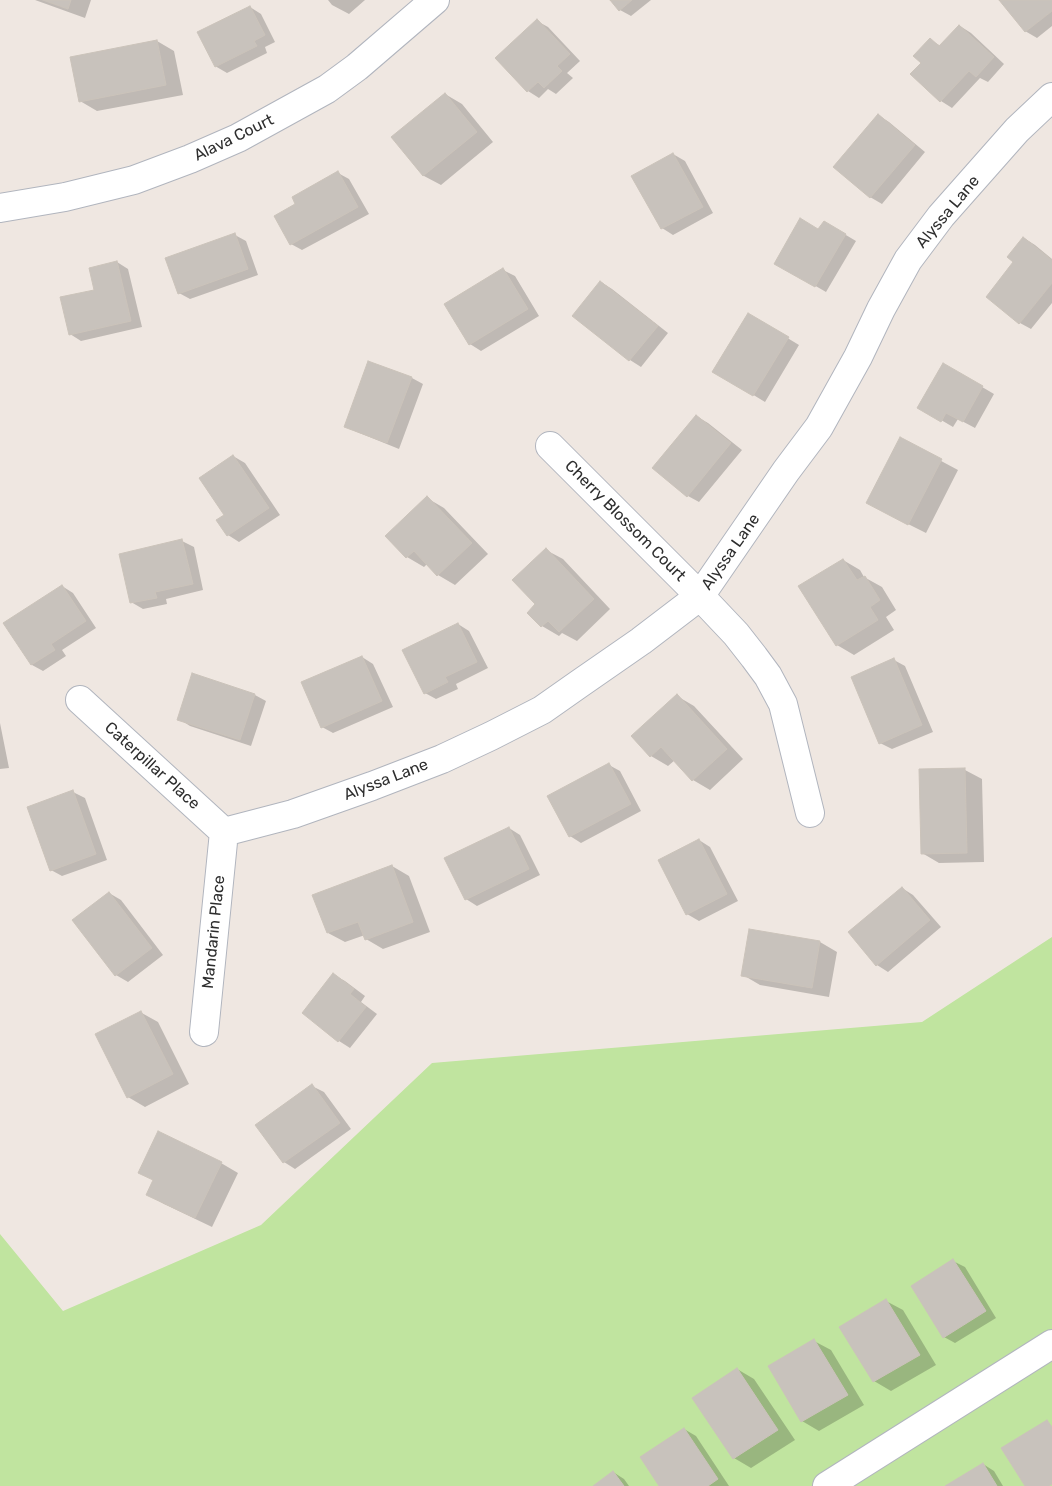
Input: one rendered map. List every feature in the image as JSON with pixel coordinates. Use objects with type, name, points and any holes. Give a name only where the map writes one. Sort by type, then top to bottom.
[{"type":"street","name":"Alava Court","points":[[0,208],[65,197],[134,180],[190,160],[238,138],[327,89],[358,68],[435,0]]},
{"type":"street","name":"Alyssa Lane","points":[[224,832],[293,814],[363,789],[442,759],[491,736],[542,710],[641,641],[700,596],[786,471],[819,427],[908,260],[941,216],[1017,130],[1052,96]]},
{"type":"street","name":"Cherry Blossom Court","points":[[550,446],[700,596],[736,634],[768,676],[782,704],[810,813]]},
{"type":"street","name":"Caterpillar Place","points":[[80,700],[224,832]]},
{"type":"street","name":"Mandarin Place","points":[[204,1032],[224,832]]},
{"type":"street","points":[[826,1486],[1052,1344]]},
{"type":"green space","points":[[1052,937],[1052,1486],[0,1486],[0,1234],[63,1311],[261,1225],[432,1063],[922,1022]]},
{"type":"building","points":[[43,0],[71,0],[68,9]]},
{"type":"building","points":[[610,0],[632,0],[619,11]]},
{"type":"building","points":[[999,0],[1052,0],[1052,11],[1025,32]]},
{"type":"building","points":[[250,6],[265,35],[254,41],[257,46],[215,67],[197,32]]},
{"type":"building","points":[[537,19],[570,54],[557,66],[562,71],[544,88],[538,82],[527,92],[495,58]]},
{"type":"building","points":[[959,25],[994,57],[976,77],[969,71],[940,102],[910,74],[921,63],[913,56],[930,38],[939,46]]},
{"type":"building","points":[[157,40],[166,85],[79,102],[70,57]]},
{"type":"building","points":[[445,93],[477,132],[423,176],[391,137]]},
{"type":"building","points":[[878,114],[915,145],[870,198],[833,167]]},
{"type":"building","points":[[673,153],[703,207],[661,229],[631,176]]},
{"type":"building","points":[[338,171],[358,207],[290,245],[274,216],[295,204],[292,197]]},
{"type":"building","points":[[800,218],[818,229],[824,221],[846,234],[815,287],[774,264]]},
{"type":"building","points":[[235,233],[248,269],[178,294],[165,258]]},
{"type":"building","points":[[1023,237],[1052,260],[1052,283],[1019,324],[986,297],[1013,262],[1007,257]]},
{"type":"building","points":[[117,261],[131,321],[69,335],[60,297],[94,290],[89,268]]},
{"type":"building","points":[[503,268],[528,309],[469,345],[444,304]]},
{"type":"building","points":[[600,281],[658,326],[629,361],[572,316]]},
{"type":"building","points":[[748,313],[789,337],[753,396],[712,372]]},
{"type":"building","points":[[368,361],[412,377],[387,443],[344,427]]},
{"type":"building","points":[[943,363],[983,386],[963,422],[946,413],[941,422],[917,408]]},
{"type":"building","points":[[696,415],[731,443],[687,497],[652,468]]},
{"type":"building","points":[[900,437],[942,459],[908,525],[866,503]]},
{"type":"building","points":[[233,455],[269,508],[227,536],[216,520],[224,515],[199,478]]},
{"type":"building","points":[[427,496],[472,543],[437,576],[414,551],[406,558],[385,536]]},
{"type":"building","points":[[182,539],[193,584],[155,592],[157,598],[130,603],[119,554]]},
{"type":"building","points":[[546,548],[594,599],[559,632],[548,621],[541,627],[527,613],[535,604],[512,580]]},
{"type":"building","points":[[843,559],[857,580],[865,576],[880,600],[870,607],[878,620],[836,646],[798,586]]},
{"type":"building","points":[[62,585],[86,621],[51,644],[55,650],[31,665],[3,623]]},
{"type":"building","points":[[458,623],[477,662],[445,677],[448,682],[424,694],[402,650]]},
{"type":"building","points":[[362,656],[382,701],[321,728],[301,682]]},
{"type":"building","points":[[894,658],[922,725],[879,744],[851,677]]},
{"type":"building","points":[[192,673],[255,694],[240,740],[177,720]]},
{"type":"building","points":[[677,694],[727,749],[692,781],[661,747],[650,757],[631,736]]},
{"type":"building","points":[[609,763],[631,804],[569,837],[547,796]]},
{"type":"building","points":[[965,768],[967,853],[921,854],[919,769]]},
{"type":"building","points":[[73,790],[96,854],[50,871],[27,807]]},
{"type":"building","points":[[509,827],[529,869],[465,900],[444,858]]},
{"type":"building","points":[[699,839],[727,894],[686,915],[658,860]]},
{"type":"building","points":[[392,865],[413,922],[365,940],[358,922],[327,933],[312,895]]},
{"type":"building","points":[[902,887],[930,920],[876,966],[848,932]]},
{"type":"building","points":[[109,892],[152,948],[115,976],[72,920]]},
{"type":"building","points":[[749,929],[820,941],[812,988],[741,976]]},
{"type":"building","points":[[333,973],[354,989],[350,994],[366,1007],[338,1042],[302,1013]]},
{"type":"building","points":[[141,1011],[173,1074],[127,1098],[95,1034]]},
{"type":"building","points":[[312,1084],[340,1123],[283,1163],[255,1125]]},
{"type":"building","points":[[158,1131],[222,1162],[195,1218],[146,1195],[153,1180],[138,1173]]},
{"type":"building","points":[[953,1259],[986,1311],[943,1338],[911,1286]]},
{"type":"building","points":[[886,1299],[920,1355],[873,1382],[839,1327]]},
{"type":"building","points":[[814,1339],[848,1395],[801,1422],[768,1366]]},
{"type":"building","points":[[737,1368],[778,1430],[733,1459],[692,1398]]},
{"type":"building","points":[[1047,1420],[1052,1427],[1052,1484],[1049,1486],[1025,1486],[1001,1448]]},
{"type":"building","points":[[684,1428],[718,1479],[708,1486],[659,1486],[640,1457]]},
{"type":"building","points":[[983,1463],[997,1486],[945,1486]]},
{"type":"building","points":[[613,1471],[624,1486],[593,1486]]}]
